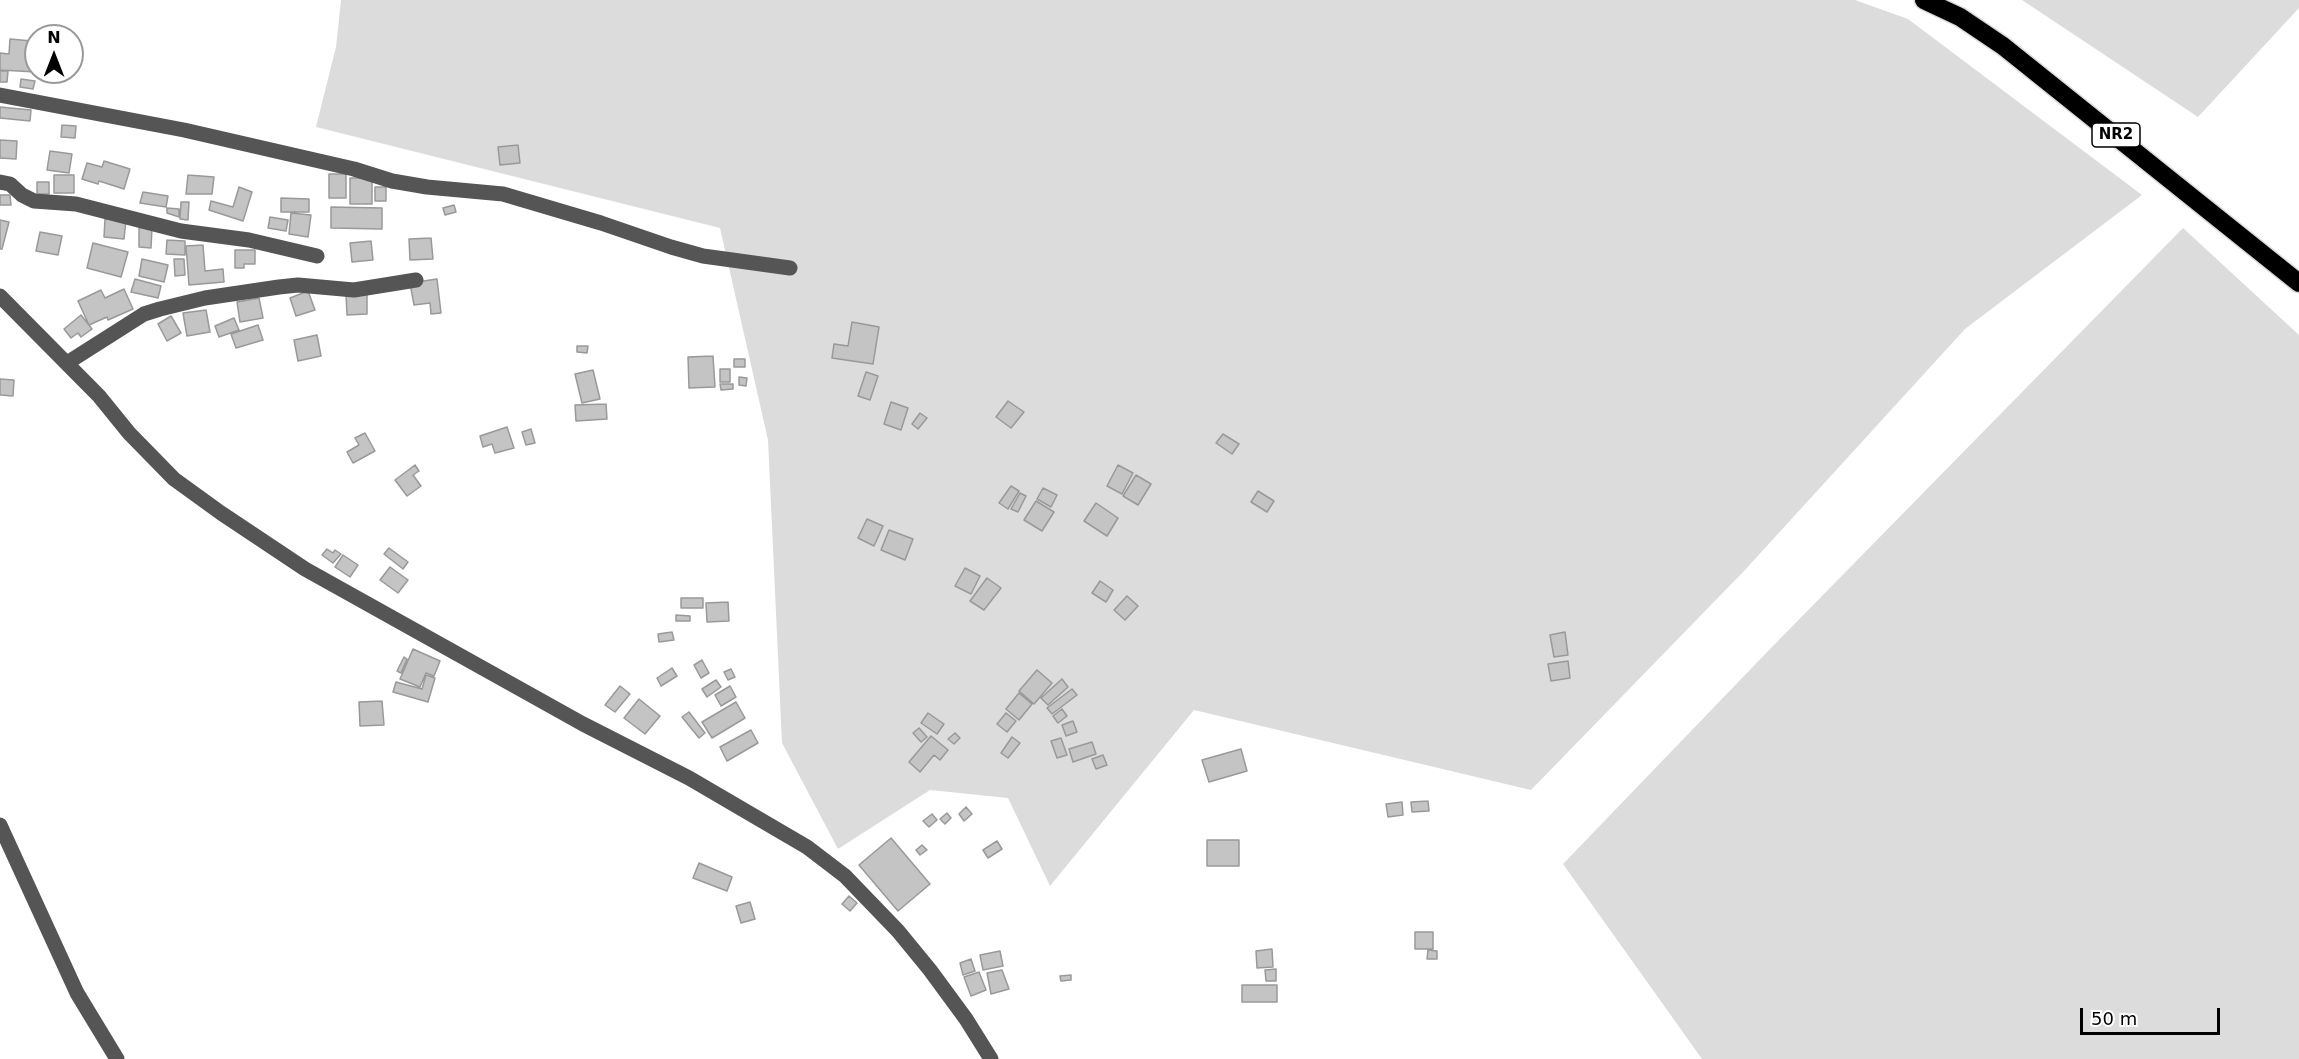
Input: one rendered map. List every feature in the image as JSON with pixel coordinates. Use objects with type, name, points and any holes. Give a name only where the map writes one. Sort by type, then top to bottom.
[{"type":"highway","name":"NR2","points":[[1924,0],[1960,17],[2004,46],[2299,283]]},
{"type":"street","points":[[0,95],[184,130],[427,188],[502,194],[601,223],[671,248],[790,268]]},
{"type":"street","points":[[0,182],[10,184],[22,195],[34,201],[76,204],[182,231],[249,240],[317,256]]},
{"type":"street","points":[[67,363],[144,314],[205,298],[288,286],[354,290],[416,280]]},
{"type":"street","points":[[0,296],[99,396],[129,433],[174,479],[273,548],[316,575],[583,724],[689,778],[807,847],[845,876],[898,931],[966,1018],[992,1059]]},
{"type":"street","points":[[0,825],[77,993],[117,1059]]},
{"type":"shaded area","points":[[341,0],[1855,0],[1908,19],[2142,195],[1965,329],[1744,571],[1531,790],[1194,710],[1050,886],[1008,798],[930,790],[838,849],[782,743],[768,440],[720,228],[316,127],[336,47]]},
{"type":"shaded area","points":[[2022,0],[2299,0],[2299,8],[2198,117]]},
{"type":"shaded area","points":[[2183,228],[2299,335],[2299,1059],[1702,1059],[1563,864],[1770,649]]},
{"type":"building","points":[[10,39],[24,40],[24,71],[0,70],[0,53],[9,54]]},
{"type":"building","points":[[0,71],[8,71],[7,82],[0,82]]},
{"type":"building","points":[[21,79],[24,79],[24,84],[34,84],[33,89],[20,87]]},
{"type":"building","points":[[0,107],[31,110],[30,121],[0,118]]},
{"type":"building","points":[[62,125],[76,126],[75,138],[61,137]]},
{"type":"building","points":[[0,140],[17,141],[16,159],[0,158]]},
{"type":"building","points":[[518,145],[520,163],[500,165],[498,147]]},
{"type":"building","points":[[50,151],[72,154],[69,173],[47,170]]},
{"type":"building","points":[[104,161],[130,169],[124,189],[99,181],[98,184],[82,179],[87,163],[102,167]]},
{"type":"building","points":[[329,174],[346,174],[346,198],[329,198]]},
{"type":"building","points":[[54,175],[74,175],[74,193],[54,193]]},
{"type":"building","points":[[188,175],[214,177],[212,194],[186,194]]},
{"type":"building","points":[[350,178],[372,178],[372,204],[350,204]]},
{"type":"building","points":[[37,182],[49,182],[49,194],[37,194]]},
{"type":"building","points":[[239,187],[252,192],[243,221],[209,210],[211,201],[233,207]]},
{"type":"building","points":[[375,187],[386,187],[386,201],[375,201]]},
{"type":"building","points":[[143,192],[168,196],[166,207],[140,203]]},
{"type":"building","points":[[0,195],[10,195],[11,205],[0,205]]},
{"type":"building","points":[[281,198],[309,199],[309,212],[281,212]]},
{"type":"building","points":[[181,202],[189,202],[188,220],[180,219]]},
{"type":"building","points":[[454,205],[456,212],[445,215],[443,208]]},
{"type":"building","points":[[331,207],[382,208],[382,229],[331,228]]},
{"type":"building","points":[[167,208],[179,209],[179,217],[167,213]]},
{"type":"building","points":[[291,213],[311,215],[308,237],[289,234]]},
{"type":"building","points":[[270,217],[288,220],[286,231],[268,228]]},
{"type":"building","points":[[105,219],[126,220],[124,239],[104,237]]},
{"type":"building","points":[[0,220],[9,222],[2,249],[0,249]]},
{"type":"building","points":[[139,228],[152,228],[151,248],[139,247]]},
{"type":"building","points":[[40,232],[62,236],[58,255],[36,251]]},
{"type":"building","points":[[431,238],[433,259],[410,260],[409,239]]},
{"type":"building","points":[[167,240],[185,241],[185,255],[166,254]]},
{"type":"building","points":[[371,241],[373,260],[352,262],[350,243]]},
{"type":"building","points":[[93,243],[128,252],[121,277],[87,268]]},
{"type":"building","points":[[203,245],[205,271],[223,269],[224,282],[189,285],[186,246]]},
{"type":"building","points":[[235,250],[255,250],[255,264],[244,264],[244,268],[235,268]]},
{"type":"building","points":[[142,259],[168,265],[164,282],[139,276]]},
{"type":"building","points":[[174,259],[184,259],[185,275],[175,276]]},
{"type":"building","points":[[135,279],[161,286],[158,298],[131,292]]},
{"type":"building","points":[[437,279],[441,313],[431,314],[430,303],[414,305],[410,283]]},
{"type":"building","points":[[124,289],[133,309],[89,325],[78,301],[101,290],[105,298]]},
{"type":"building","points":[[308,291],[315,310],[296,316],[290,298]]},
{"type":"building","points":[[346,294],[367,294],[367,314],[347,315]]},
{"type":"building","points":[[259,298],[263,318],[240,322],[237,302]]},
{"type":"building","points":[[206,310],[210,332],[187,336],[183,313]]},
{"type":"building","points":[[81,315],[92,329],[81,337],[78,333],[71,338],[64,329]]},
{"type":"building","points":[[171,316],[181,333],[167,341],[158,324]]},
{"type":"building","points":[[234,318],[239,330],[219,337],[215,326]]},
{"type":"building","points":[[852,322],[879,327],[873,364],[832,358],[834,344],[848,346]]},
{"type":"building","points":[[258,325],[263,340],[236,348],[231,334]]},
{"type":"building","points":[[317,335],[321,356],[298,361],[294,340]]},
{"type":"building","points":[[577,346],[588,346],[587,353],[577,352]]},
{"type":"building","points":[[713,356],[715,387],[689,388],[688,357]]},
{"type":"building","points":[[734,359],[745,359],[745,367],[734,367]]},
{"type":"building","points":[[720,369],[730,369],[730,382],[720,382]]},
{"type":"building","points":[[593,370],[600,399],[582,403],[575,374]]},
{"type":"building","points":[[866,372],[878,376],[870,400],[858,396]]},
{"type":"building","points":[[739,377],[747,378],[746,386],[739,385]]},
{"type":"building","points":[[0,379],[14,380],[13,396],[0,395]]},
{"type":"building","points":[[720,384],[733,384],[733,389],[721,390]]},
{"type":"building","points":[[1008,401],[1024,412],[1011,428],[996,417]]},
{"type":"building","points":[[891,402],[908,408],[901,430],[884,424]]},
{"type":"building","points":[[606,404],[607,419],[576,421],[575,405]]},
{"type":"building","points":[[920,413],[927,418],[918,429],[912,424]]},
{"type":"building","points":[[507,427],[514,448],[495,453],[492,444],[483,447],[480,436]]},
{"type":"building","points":[[531,429],[535,443],[526,445],[522,432]]},
{"type":"building","points":[[365,433],[375,451],[353,463],[347,452],[359,445],[355,438]]},
{"type":"building","points":[[1223,434],[1239,444],[1232,454],[1216,443]]},
{"type":"building","points":[[415,465],[419,471],[413,475],[421,486],[407,496],[395,480]]},
{"type":"building","points":[[1118,465],[1133,473],[1122,494],[1107,486]]},
{"type":"building","points":[[1136,475],[1151,484],[1138,505],[1123,496]]},
{"type":"building","points":[[1011,486],[1019,491],[1008,509],[999,503]]},
{"type":"building","points":[[1043,488],[1057,495],[1051,507],[1037,499]]},
{"type":"building","points":[[1258,491],[1274,501],[1267,512],[1251,502]]},
{"type":"building","points":[[1020,493],[1026,496],[1018,512],[1011,509]]},
{"type":"building","points":[[1036,501],[1054,512],[1042,531],[1024,520]]},
{"type":"building","points":[[1096,503],[1118,518],[1107,536],[1084,521]]},
{"type":"building","points":[[867,519],[883,526],[874,546],[858,538]]},
{"type":"building","points":[[889,530],[913,539],[905,560],[881,550]]},
{"type":"building","points":[[389,548],[408,562],[403,569],[384,554]]},
{"type":"building","points":[[327,549],[341,554],[333,563],[322,555]]},
{"type":"building","points":[[343,555],[358,565],[350,577],[335,567]]},
{"type":"building","points":[[390,567],[408,580],[398,593],[380,580]]},
{"type":"building","points":[[965,568],[980,576],[971,594],[955,586]]},
{"type":"building","points":[[987,578],[1001,588],[984,610],[970,601]]},
{"type":"building","points":[[1100,581],[1113,590],[1106,602],[1092,593]]},
{"type":"building","points":[[1127,596],[1138,606],[1125,620],[1114,610]]},
{"type":"building","points":[[681,598],[703,598],[703,608],[681,608]]},
{"type":"building","points":[[728,602],[729,621],[707,622],[706,603]]},
{"type":"building","points":[[676,615],[690,616],[690,621],[676,621]]},
{"type":"building","points":[[672,632],[674,640],[659,642],[658,634]]},
{"type":"building","points":[[1565,632],[1568,655],[1554,657],[1550,635]]},
{"type":"building","points":[[413,649],[440,661],[434,676],[426,673],[420,687],[400,679]]},
{"type":"building","points":[[404,657],[407,659],[401,673],[397,671]]},
{"type":"building","points":[[702,660],[709,673],[701,678],[694,665]]},
{"type":"building","points":[[1568,661],[1570,678],[1551,681],[1548,664]]},
{"type":"building","points":[[672,668],[677,676],[661,686],[657,678]]},
{"type":"building","points":[[731,669],[735,677],[728,680],[724,672]]},
{"type":"building","points":[[1037,670],[1052,683],[1034,704],[1019,691]]},
{"type":"building","points":[[426,675],[435,678],[428,702],[393,692],[396,682],[422,689]]},
{"type":"building","points":[[1062,679],[1068,687],[1048,705],[1041,698]]},
{"type":"building","points":[[716,680],[721,687],[707,697],[702,689]]},
{"type":"building","points":[[620,686],[630,694],[615,712],[605,705]]},
{"type":"building","points":[[730,686],[736,697],[721,706],[715,695]]},
{"type":"building","points":[[1072,689],[1077,695],[1052,714],[1047,708]]},
{"type":"building","points":[[1019,693],[1032,704],[1019,720],[1006,709]]},
{"type":"building","points":[[639,699],[660,716],[645,734],[624,718]]},
{"type":"building","points":[[382,701],[384,725],[360,726],[359,702]]},
{"type":"building","points":[[736,702],[745,718],[712,738],[702,722]]},
{"type":"building","points":[[1062,709],[1067,716],[1058,723],[1053,716]]},
{"type":"building","points":[[689,712],[705,733],[699,738],[682,717]]},
{"type":"building","points":[[928,713],[944,724],[937,734],[921,723]]},
{"type":"building","points":[[1006,713],[1016,721],[1007,732],[997,724]]},
{"type":"building","points":[[1073,721],[1077,732],[1066,736],[1062,725]]},
{"type":"building","points":[[919,728],[927,737],[921,742],[913,733]]},
{"type":"building","points":[[751,730],[758,743],[727,761],[720,747]]},
{"type":"building","points":[[955,733],[960,738],[954,744],[948,739]]},
{"type":"building","points":[[931,736],[948,750],[940,760],[934,755],[920,772],[909,762]]},
{"type":"building","points":[[1012,737],[1020,743],[1008,758],[1001,753]]},
{"type":"building","points":[[1061,738],[1067,755],[1057,758],[1051,741]]},
{"type":"building","points":[[1092,742],[1096,754],[1073,762],[1069,749]]},
{"type":"building","points":[[1241,749],[1247,771],[1209,782],[1202,760]]},
{"type":"building","points":[[1103,755],[1107,765],[1096,769],[1092,759]]},
{"type":"building","points":[[1428,801],[1429,811],[1412,812],[1411,802]]},
{"type":"building","points":[[1402,802],[1403,815],[1388,817],[1386,804]]},
{"type":"building","points":[[966,807],[972,814],[964,821],[959,814]]},
{"type":"building","points":[[947,813],[951,818],[945,824],[940,819]]},
{"type":"building","points":[[932,814],[937,820],[929,827],[923,821]]},
{"type":"building","points":[[891,838],[930,884],[898,911],[859,865]]},
{"type":"building","points":[[1207,840],[1239,840],[1239,866],[1207,866]]},
{"type":"building","points":[[997,841],[1002,849],[988,858],[983,850]]},
{"type":"building","points":[[922,845],[927,850],[920,855],[916,850]]},
{"type":"building","points":[[699,863],[732,877],[727,891],[693,878]]},
{"type":"building","points":[[849,896],[857,903],[850,911],[842,904]]},
{"type":"building","points":[[750,902],[755,919],[741,923],[736,906]]},
{"type":"building","points":[[1415,932],[1433,932],[1433,949],[1415,949]]},
{"type":"building","points":[[1272,949],[1273,967],[1257,968],[1256,951]]},
{"type":"building","points":[[1428,950],[1437,951],[1437,959],[1427,959]]},
{"type":"building","points":[[1000,951],[1003,966],[983,970],[980,955]]},
{"type":"building","points":[[971,959],[975,971],[963,975],[960,963]]},
{"type":"building","points":[[1276,969],[1276,981],[1266,981],[1265,970]]},
{"type":"building","points":[[1002,970],[1009,989],[991,994],[987,973]]},
{"type":"building","points":[[979,972],[986,990],[971,996],[964,977]]},
{"type":"building","points":[[1071,975],[1071,980],[1061,981],[1060,976]]},
{"type":"building","points":[[1242,985],[1277,985],[1277,1002],[1242,1002]]}]
